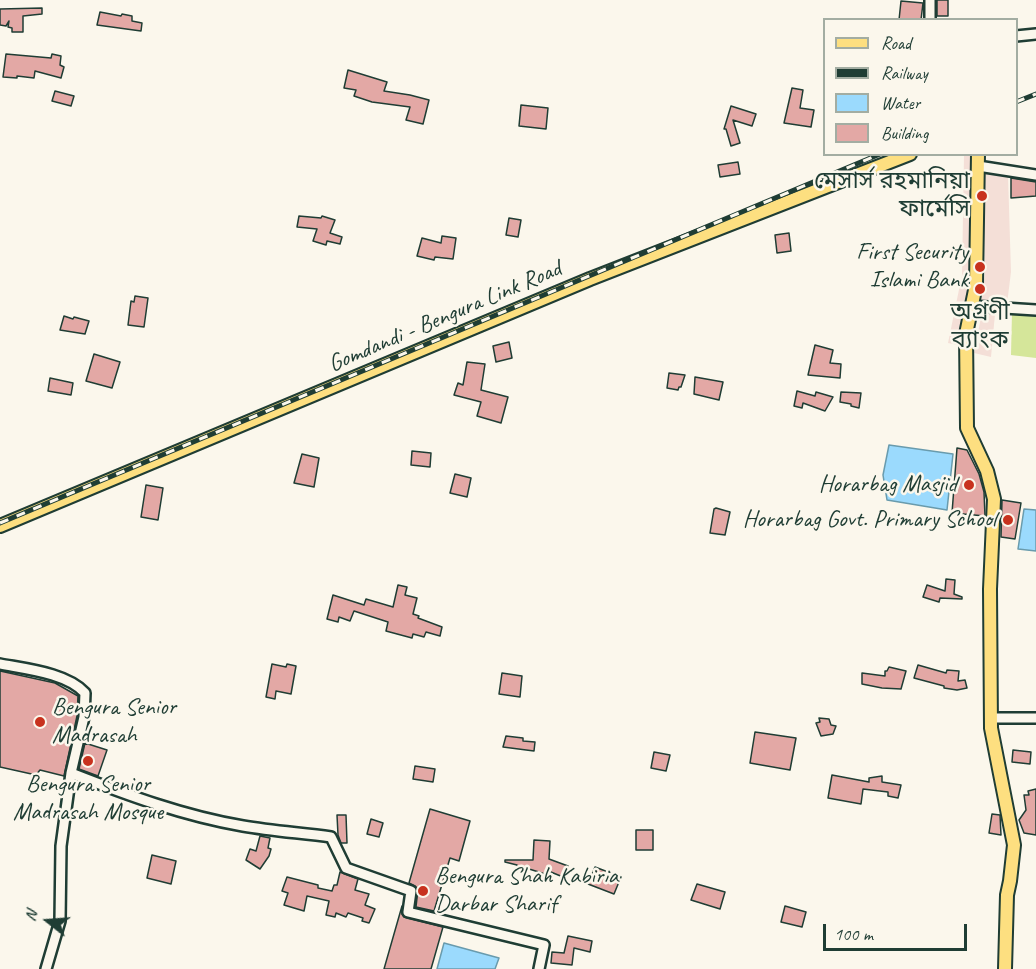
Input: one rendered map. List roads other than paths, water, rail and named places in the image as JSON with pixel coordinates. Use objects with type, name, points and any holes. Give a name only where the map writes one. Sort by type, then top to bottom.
[{"type":"main road","name":"Gomdandi - Bengura Link Road","points":[[0,526],[590,279],[905,156]]},
{"type":"main road","points":[[978,160],[976,285],[966,334],[967,428],[987,471],[994,499],[990,589],[991,728],[1014,845],[1007,895],[1005,969]]},
{"type":"street","points":[[930,0],[930,18]]},
{"type":"street","points":[[1018,36],[1036,34]]},
{"type":"street","points":[[978,160],[1036,175]]},
{"type":"street","points":[[972,306],[1036,310]]},
{"type":"street","points":[[0,664],[39,671],[78,685],[85,693],[84,717],[71,773],[61,846],[60,921],[46,969]]},
{"type":"street","points":[[991,718],[1036,718]]},
{"type":"street","points":[[71,773],[140,800],[242,826],[330,837],[346,868],[411,891],[408,912],[544,945],[540,969]]},
{"type":"water","points":[[889,445],[953,454],[947,510],[887,500],[883,475]]},
{"type":"water","points":[[1024,509],[1036,510],[1036,551],[1018,549]]},
{"type":"water","points":[[444,943],[499,958],[495,969],[437,969]]},
{"type":"railway","points":[[1018,101],[1036,94]]},
{"type":"railway","points":[[0,523],[875,156]]},
{"type":"place","name":"মেসার্স রহমানিয়া ফার্মেসি","points":[[982,196]]},
{"type":"place","name":"First Security Islami Bank","points":[[980,267]]},
{"type":"place","name":"অগ্রণী ব্যাংক","points":[[980,289]]},
{"type":"place","name":"Horarbag Masjid","points":[[969,485]]},
{"type":"place","name":"Horarbag Govt. Primary School","points":[[1008,520]]},
{"type":"place","name":"Bengura Senior Madrasah","points":[[40,722]]},
{"type":"place","name":"Bengura Senior Madrasah Mosque","points":[[88,761]]},
{"type":"place","name":"Bengura Shah Kabiria Darbar Sharif","points":[[423,891]]}]
